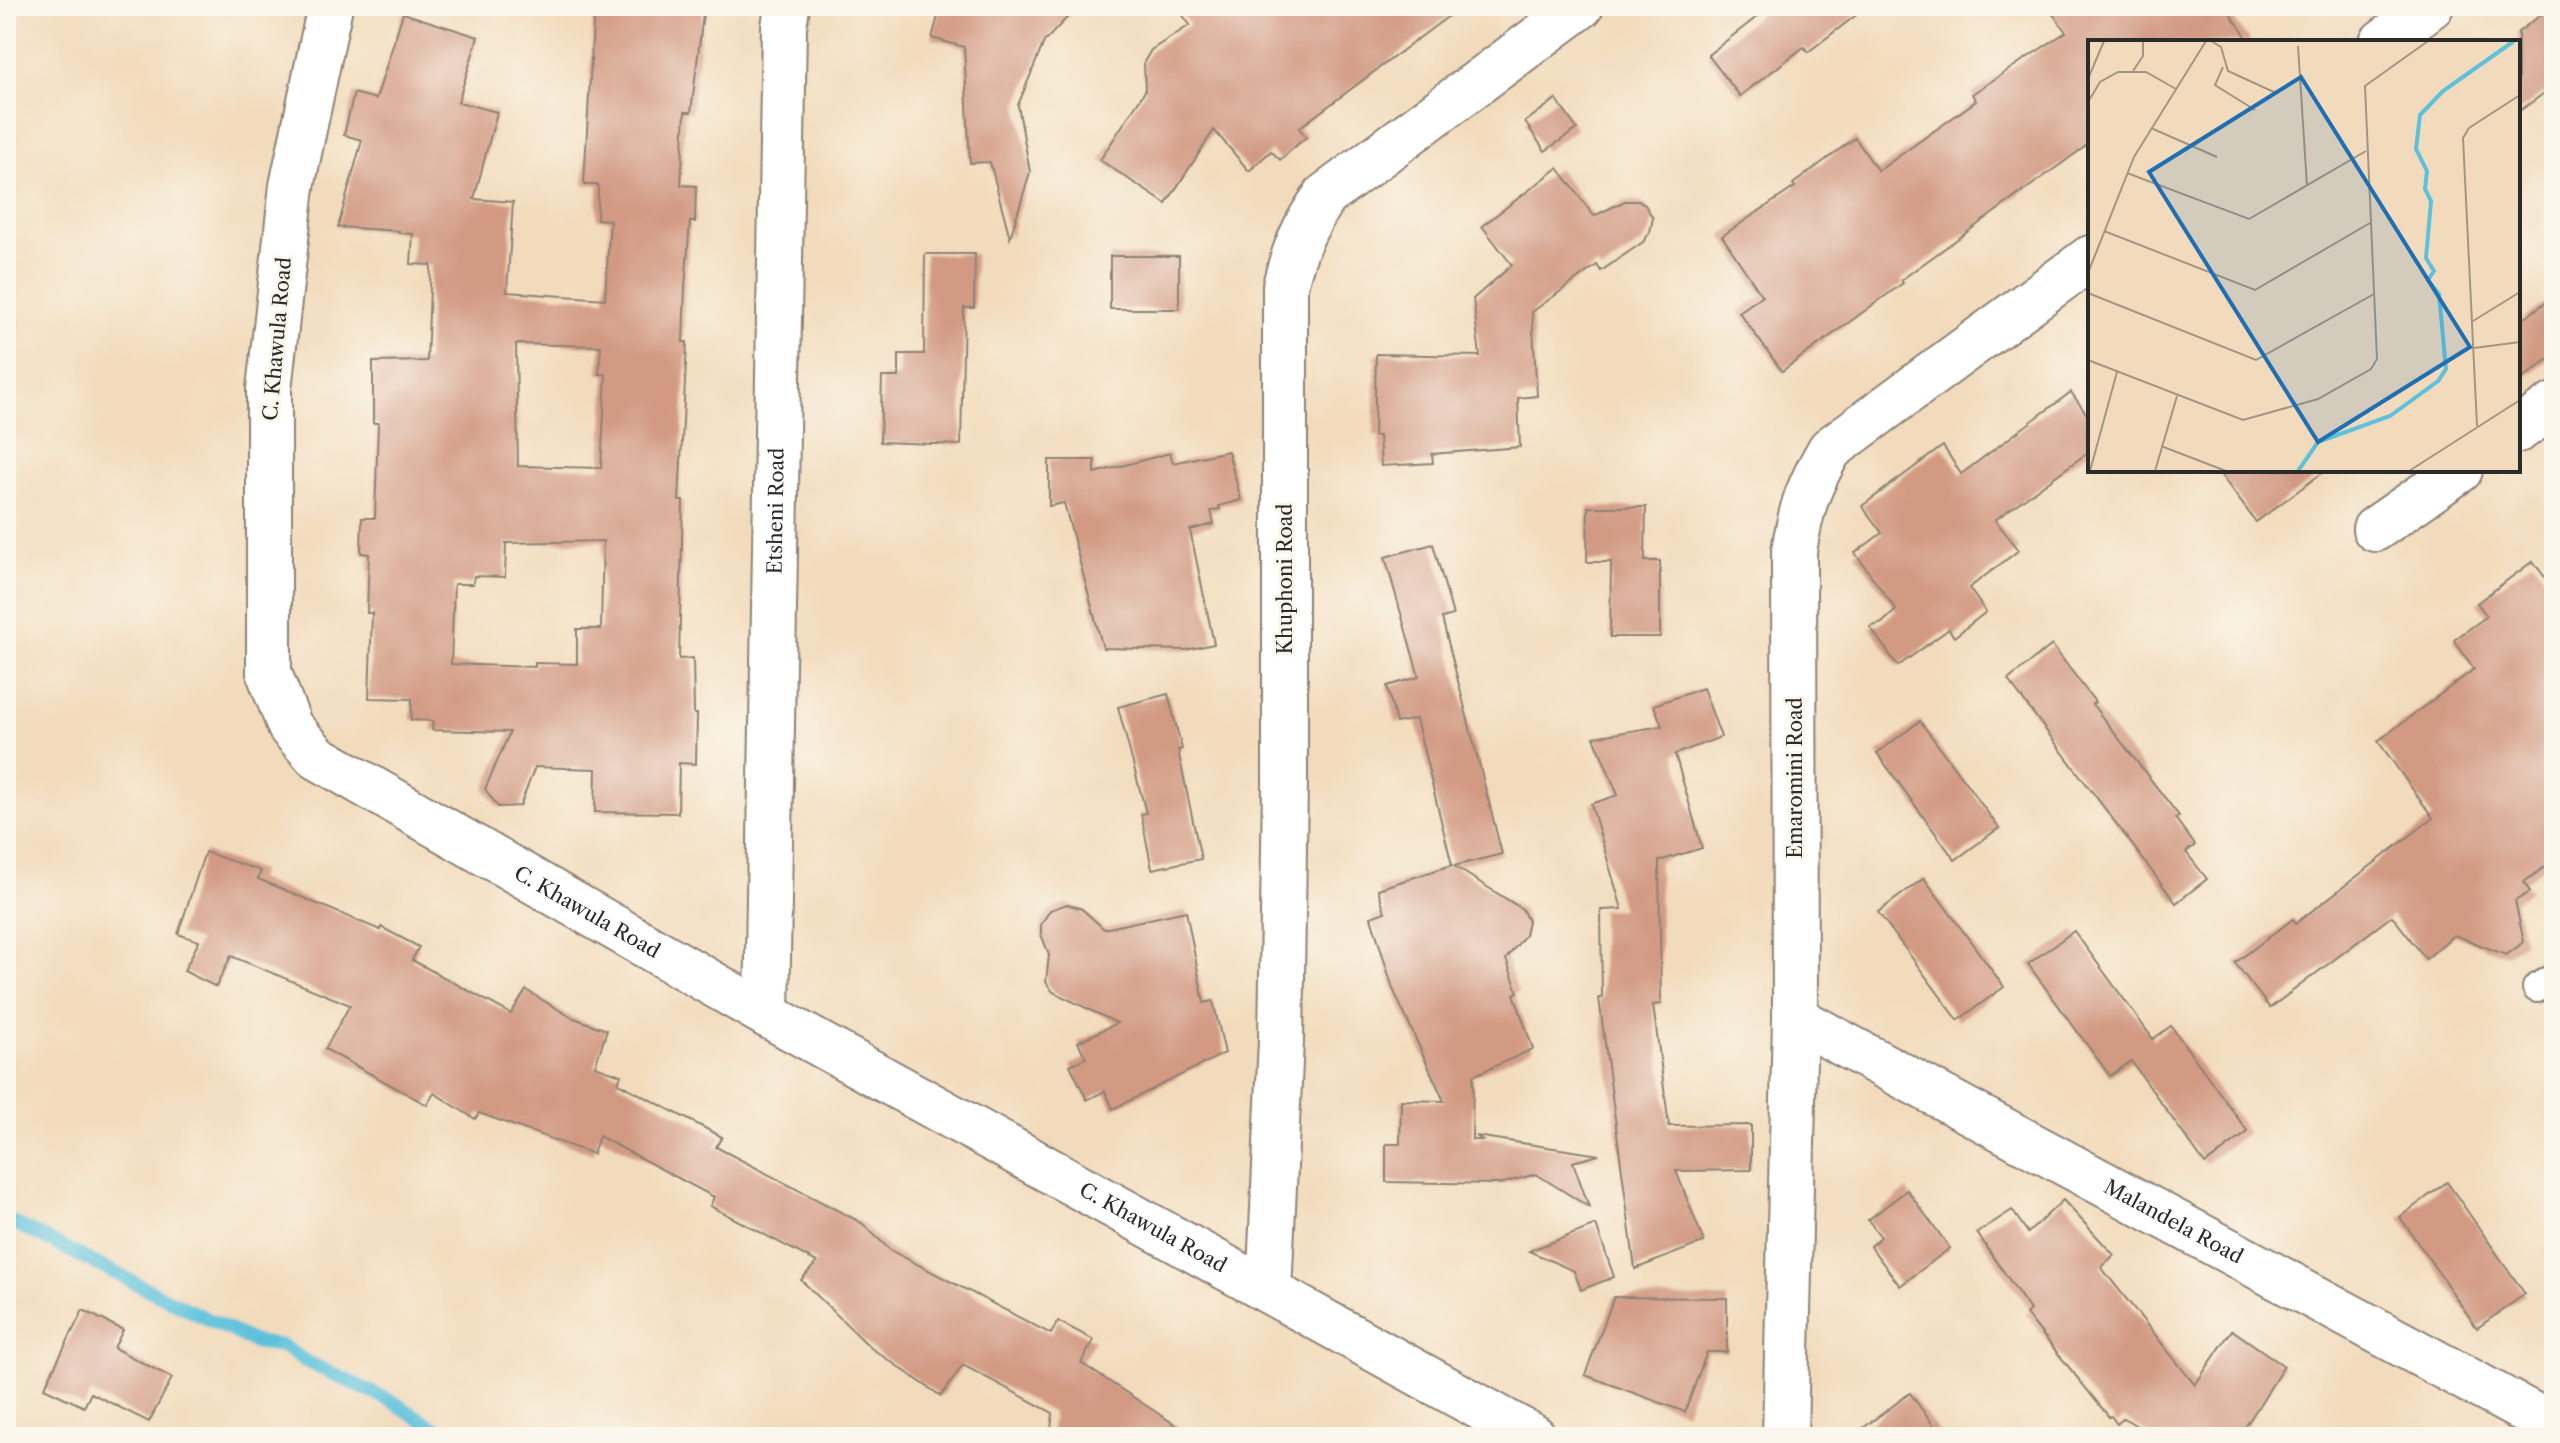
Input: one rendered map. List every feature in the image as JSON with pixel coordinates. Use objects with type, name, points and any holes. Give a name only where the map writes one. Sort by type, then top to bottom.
[{"type":"street","name":"C. Khawula Road","points":[[330,6],[292,186],[269,389],[269,673],[290,727],[317,757],[767,1015],[1534,1437]]},
{"type":"street","name":"Etsheni Road","points":[[767,1015],[784,27],[787,6]]},
{"type":"street","name":"Khuphoni Road","points":[[1269,1291],[1282,1011],[1285,286],[1292,254],[1306,222],[1326,195],[1581,6]]},
{"type":"street","points":[[2385,40],[2431,6]]},
{"type":"street","name":"Emaromini Road","points":[[1785,1437],[1795,1018],[1794,551],[1801,512],[1811,482],[1830,449],[2088,259]]},
{"type":"street","points":[[2520,429],[2554,405]]},
{"type":"street","points":[[2375,529],[2457,472]]},
{"type":"street","name":"Malandela Road","points":[[1795,1018],[2554,1426]]},
{"type":"building","points":[[594,6],[704,6],[691,112],[685,112],[681,185],[696,186],[695,222],[690,222],[683,342],[687,342],[679,501],[683,501],[679,659],[693,658],[694,714],[697,714],[696,764],[679,763],[678,813],[595,812],[596,769],[535,767],[520,806],[498,807],[485,789],[510,732],[432,730],[433,721],[411,720],[412,699],[369,698],[372,613],[367,613],[369,554],[361,553],[362,518],[375,518],[378,423],[373,423],[373,362],[427,361],[431,265],[411,264],[413,234],[338,227],[362,140],[344,135],[354,93],[376,99],[403,13],[478,37],[458,102],[497,112],[474,199],[513,202],[507,292],[605,299],[610,220],[597,219],[598,185],[584,185]],"holes":[[[516,344],[601,346],[599,374],[606,374],[601,468],[518,466]],[[603,541],[601,629],[577,629],[577,664],[535,663],[535,667],[451,664],[454,584],[473,584],[474,576],[505,577],[506,543]]]},
{"type":"building","points":[[941,6],[1078,6],[1044,42],[1018,105],[1030,172],[1010,238],[990,162],[970,163],[964,47],[932,38]]},
{"type":"building","points":[[1176,6],[1462,6],[1299,128],[1306,137],[1280,160],[1271,151],[1249,171],[1214,130],[1166,204],[1100,160],[1145,91],[1144,62],[1151,50],[1190,25]]},
{"type":"building","points":[[1771,6],[1868,6],[1808,52],[1804,47],[1740,96],[1708,55]]},
{"type":"building","points":[[2047,6],[2225,6],[2249,40],[2088,40],[2088,144],[1782,371],[1739,312],[1762,296],[1722,236],[1795,187],[1793,184],[1855,138],[1878,171],[1976,101],[1972,94],[2066,32]]},
{"type":"building","points":[[2553,6],[2554,86],[2520,111],[2520,40],[2518,32]]},
{"type":"building","points":[[1556,99],[1577,129],[1545,151],[1525,122]]},
{"type":"building","points":[[1558,168],[1594,216],[1625,201],[1639,201],[1645,205],[1653,218],[1650,232],[1643,242],[1601,271],[1597,265],[1532,312],[1537,396],[1518,398],[1520,447],[1432,454],[1433,463],[1381,466],[1379,436],[1374,436],[1376,354],[1480,356],[1473,299],[1512,265],[1482,226]]},
{"type":"building","points":[[925,254],[975,254],[974,308],[964,308],[961,445],[880,442],[882,377],[899,377],[899,354],[924,354]]},
{"type":"building","points":[[1110,256],[1179,256],[1179,309],[1110,309]]},
{"type":"building","points":[[2554,296],[2554,355],[2520,380],[2520,322]]},
{"type":"building","points":[[2071,392],[2088,416],[2088,452],[1995,520],[2019,550],[1969,588],[1986,612],[1954,637],[1949,629],[1898,666],[1870,627],[1882,623],[1896,610],[1855,553],[1882,533],[1862,506],[1943,446],[1961,474]]},
{"type":"building","points":[[1228,451],[1241,500],[1211,511],[1214,524],[1190,530],[1214,644],[1186,650],[1103,648],[1064,503],[1049,506],[1049,460],[1095,460],[1095,473],[1170,453],[1173,463]]},
{"type":"building","points":[[2218,472],[2323,472],[2256,522]]},
{"type":"building","points":[[1588,507],[1646,507],[1645,561],[1660,561],[1660,637],[1610,637],[1611,562],[1587,562]]},
{"type":"building","points":[[1433,544],[1453,615],[1442,618],[1502,854],[1454,866],[1522,909],[1528,921],[1525,935],[1506,959],[1533,1049],[1473,1076],[1472,1140],[1482,1140],[1476,1136],[1599,1155],[1573,1162],[1589,1207],[1536,1174],[1500,1184],[1386,1182],[1386,1144],[1400,1144],[1401,1100],[1444,1101],[1393,989],[1371,917],[1385,912],[1378,889],[1452,865],[1416,719],[1396,723],[1387,686],[1419,677],[1385,557]]},
{"type":"building","points":[[2533,561],[2554,590],[2554,860],[2524,882],[2530,892],[2515,901],[2524,942],[2506,955],[2454,935],[2426,959],[2392,916],[2270,1008],[2235,963],[2293,919],[2296,923],[2433,818],[2378,741],[2474,669],[2454,640],[2487,616],[2477,603]]},
{"type":"building","points":[[2052,645],[2095,702],[2092,704],[2179,816],[2175,818],[2195,845],[2186,852],[2207,879],[2176,903],[2008,680]]},
{"type":"building","points":[[1703,688],[1721,737],[1675,754],[1702,848],[1659,861],[1661,1004],[1653,1005],[1669,1126],[1751,1125],[1751,1170],[1676,1171],[1704,1242],[1635,1269],[1599,998],[1602,998],[1601,910],[1622,909],[1591,804],[1618,795],[1594,737],[1662,726],[1654,705]]},
{"type":"building","points":[[1168,694],[1182,749],[1178,750],[1201,859],[1152,869],[1141,814],[1146,813],[1118,707]]},
{"type":"building","points":[[1920,721],[1999,828],[1955,860],[1877,753]]},
{"type":"building","points":[[205,852],[261,871],[258,879],[380,930],[381,927],[419,947],[412,960],[511,1014],[526,990],[571,1017],[607,1030],[595,1066],[621,1075],[618,1083],[722,1137],[716,1147],[862,1223],[890,1250],[1051,1334],[1058,1321],[1094,1340],[1081,1363],[1194,1437],[1050,1437],[1053,1413],[963,1365],[941,1396],[871,1348],[801,1280],[817,1262],[710,1206],[714,1197],[599,1136],[593,1154],[479,1113],[475,1119],[434,1093],[427,1105],[325,1049],[350,1005],[231,956],[216,987],[184,971],[199,941],[178,934]]},
{"type":"building","points":[[1924,878],[2004,987],[1958,1020],[1878,912]]},
{"type":"building","points":[[1067,904],[1082,909],[1104,929],[1186,911],[1204,1003],[1213,1001],[1225,1053],[1113,1109],[1105,1091],[1087,1100],[1070,1065],[1086,1058],[1078,1042],[1117,1023],[1053,992],[1046,982],[1049,955],[1041,925],[1050,910]]},
{"type":"building","points":[[2074,931],[2153,1039],[2171,1026],[2248,1132],[2205,1164],[2131,1061],[2110,1076],[2028,964]]},
{"type":"building","points":[[2447,1182],[2525,1294],[2477,1328],[2400,1217]]},
{"type":"building","points":[[1907,1190],[1950,1248],[1900,1286],[1870,1246],[1881,1237],[1868,1220]]},
{"type":"building","points":[[2063,1200],[2114,1255],[2101,1267],[2195,1385],[2232,1330],[2284,1366],[2239,1437],[2154,1437],[2124,1418],[2117,1424],[2026,1314],[2030,1310],[1977,1233],[2012,1210],[2028,1233]]},
{"type":"building","points":[[1596,1225],[1614,1277],[1581,1290],[1574,1271],[1529,1251]]},
{"type":"building","points":[[1614,1297],[1727,1298],[1727,1352],[1707,1352],[1685,1412],[1585,1375]]},
{"type":"building","points":[[83,1310],[123,1330],[114,1348],[172,1378],[149,1422],[91,1393],[84,1407],[44,1388]]},
{"type":"building","points":[[1910,1393],[1942,1437],[1851,1437]]},
{"type":"waterway","points":[[6,1219],[254,1342],[282,1346],[305,1361],[395,1403],[449,1437]]}]
